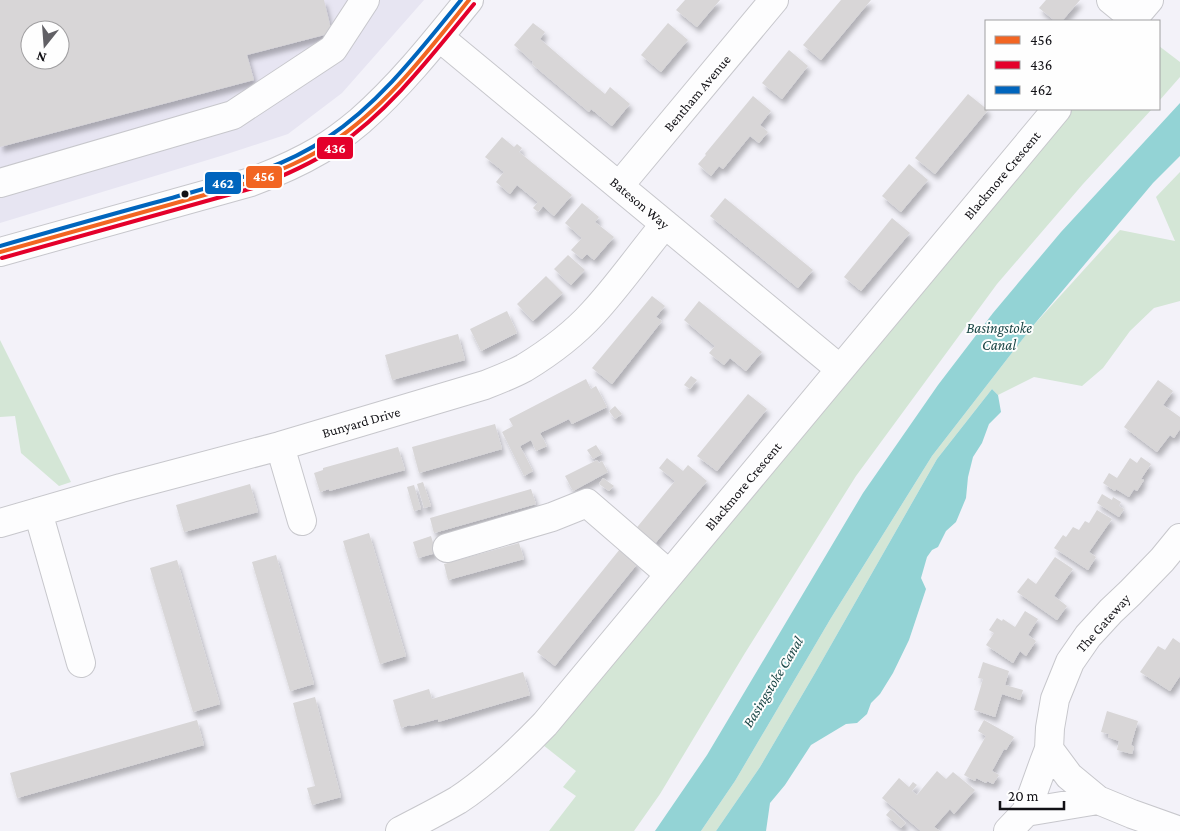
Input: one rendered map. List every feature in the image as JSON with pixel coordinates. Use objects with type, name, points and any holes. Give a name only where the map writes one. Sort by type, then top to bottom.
[{"type":"street","points":[[0,182],[233,115],[333,49],[365,0]]},
{"type":"street","points":[[0,252],[251,182],[286,169],[322,150],[349,130],[403,80],[470,0]]},
{"type":"street","name":"Bentham Avenue","points":[[619,186],[774,0]]},
{"type":"street","points":[[1111,0],[1138,13]]},
{"type":"street","name":"Bateson Way","points":[[439,37],[840,369]]},
{"type":"street","name":"Blackmore Crescent","points":[[400,831],[458,799],[492,774],[520,750],[545,724],[1056,110]]},
{"type":"street","name":"Bunyard Drive","points":[[0,523],[121,488],[280,446],[485,385],[523,369],[561,342],[592,314],[665,224]]},
{"type":"street","points":[[280,446],[302,521]]},
{"type":"street","points":[[447,548],[552,517],[587,503],[669,574]]},
{"type":"street","points":[[38,512],[81,663]]},
{"type":"street","name":"The Gateway","points":[[1017,822],[1049,749],[1050,728],[1055,699],[1070,662],[1088,636],[1180,538]]},
{"type":"street","points":[[1049,749],[1069,776],[1098,800],[1180,831]]},
{"type":"street","points":[[1017,822],[1098,800]]},
{"type":"shaded area","points":[[0,0],[424,0],[342,93],[288,134],[0,223]]},
{"type":"green space","points":[[1160,47],[1180,62],[1180,77],[1160,100]]},
{"type":"green space","points":[[1069,110],[1151,110],[1083,184],[997,284],[856,476],[745,653],[660,794],[634,831],[549,831],[576,796],[563,787],[576,771],[543,745]]},
{"type":"green space","points":[[1180,172],[1180,301],[1154,308],[1130,331],[1103,368],[1082,386],[1034,377],[998,395],[992,389],[937,459],[760,767],[716,831],[701,831],[735,781],[831,618],[932,456],[1032,327],[1120,230],[1175,241],[1156,197]]},
{"type":"green space","points":[[0,340],[71,482],[59,486],[21,453],[15,416],[0,417]]},
{"type":"water","name":"Basingstoke Canal","points":[[1180,103],[1180,156],[1153,183],[1032,327],[932,456],[831,618],[735,781],[701,831],[655,831],[707,755],[863,493],[938,385],[993,313],[1061,232]]},
{"type":"water","points":[[992,389],[998,395],[1001,412],[989,424],[982,443],[973,457],[968,477],[966,498],[956,522],[946,531],[938,547],[932,550],[927,557],[921,578],[926,589],[909,640],[893,673],[880,694],[871,703],[867,714],[857,723],[846,724],[811,745],[785,785],[770,803],[766,831],[716,831],[760,767],[937,459]]},
{"type":"building","points":[[0,0],[324,0],[332,33],[247,55],[254,80],[0,147]]},
{"type":"building","points":[[685,0],[720,0],[697,27],[676,10]]},
{"type":"building","points":[[841,0],[871,0],[821,60],[803,45]]},
{"type":"building","points":[[1046,0],[1080,0],[1063,20],[1054,20],[1039,8]]},
{"type":"building","points":[[533,23],[545,32],[540,39],[576,70],[605,94],[610,87],[630,104],[612,126],[591,109],[589,112],[532,64],[533,62],[514,45]]},
{"type":"building","points":[[668,23],[688,40],[661,72],[641,55]]},
{"type":"building","points":[[789,50],[808,66],[782,99],[762,83]]},
{"type":"building","points":[[968,94],[985,108],[985,110],[988,110],[935,174],[915,158]]},
{"type":"building","points":[[753,96],[771,111],[760,125],[768,132],[759,143],[750,136],[723,169],[719,166],[711,176],[698,164]]},
{"type":"building","points":[[502,137],[514,147],[517,144],[522,148],[519,152],[572,195],[554,216],[543,206],[538,212],[533,208],[538,202],[517,185],[510,194],[496,182],[504,172],[485,157]]},
{"type":"building","points":[[909,164],[928,180],[901,212],[882,196]]},
{"type":"building","points":[[725,198],[813,270],[798,288],[710,216]]},
{"type":"building","points":[[582,203],[599,217],[595,222],[614,237],[594,260],[587,254],[582,259],[571,250],[582,238],[565,223]]},
{"type":"building","points":[[892,218],[910,233],[861,291],[844,277]]},
{"type":"building","points":[[568,255],[585,270],[571,285],[554,269]]},
{"type":"building","points":[[546,276],[563,293],[533,321],[517,304]]},
{"type":"building","points":[[652,296],[665,306],[656,317],[662,321],[612,384],[592,368]]},
{"type":"building","points":[[699,301],[762,352],[746,371],[730,358],[724,365],[709,353],[715,346],[684,320]]},
{"type":"building","points":[[507,311],[517,333],[481,351],[470,329]]},
{"type":"building","points":[[458,334],[465,360],[392,380],[385,355]]},
{"type":"building","points":[[691,376],[697,380],[690,389],[684,385]]},
{"type":"building","points":[[586,379],[591,389],[596,386],[607,407],[572,424],[569,419],[540,433],[547,446],[536,451],[531,440],[520,446],[533,471],[524,476],[502,432],[513,426],[509,419]]},
{"type":"building","points":[[1158,380],[1173,391],[1163,405],[1180,417],[1180,429],[1174,438],[1170,435],[1157,452],[1124,427]]},
{"type":"building","points":[[748,394],[767,409],[717,471],[697,456]]},
{"type":"building","points":[[615,406],[622,414],[615,419],[609,411]]},
{"type":"building","points":[[495,424],[502,449],[419,473],[412,447]]},
{"type":"building","points":[[596,445],[602,454],[593,459],[587,450]]},
{"type":"building","points":[[398,447],[405,470],[320,492],[314,473],[323,470],[323,468]]},
{"type":"building","points":[[1141,457],[1151,464],[1141,479],[1144,480],[1137,491],[1134,489],[1129,497],[1103,483],[1109,473],[1117,478],[1130,458],[1137,463]]},
{"type":"building","points":[[667,458],[683,471],[688,465],[707,481],[653,546],[634,531],[675,481],[659,468]]},
{"type":"building","points":[[597,460],[599,463],[602,461],[608,472],[573,491],[565,476]]},
{"type":"building","points":[[603,478],[614,486],[609,491],[599,484]]},
{"type":"building","points":[[423,482],[431,506],[424,508],[417,484]]},
{"type":"building","points":[[250,484],[258,512],[184,532],[176,505]]},
{"type":"building","points":[[414,485],[421,509],[414,511],[407,487]]},
{"type":"building","points":[[531,489],[536,504],[434,533],[430,518]]},
{"type":"building","points":[[1102,494],[1112,500],[1113,497],[1121,502],[1119,506],[1124,509],[1119,517],[1097,503]]},
{"type":"building","points":[[1097,510],[1112,519],[1089,552],[1096,557],[1088,570],[1054,548],[1063,535],[1066,537],[1073,527],[1079,530],[1085,521],[1089,523]]},
{"type":"building","points":[[369,533],[406,656],[380,664],[343,541]]},
{"type":"building","points":[[431,536],[436,553],[418,558],[413,542]]},
{"type":"building","points":[[519,543],[524,559],[448,580],[444,564]]},
{"type":"building","points":[[620,549],[638,563],[555,666],[537,652]]},
{"type":"building","points":[[276,555],[314,684],[290,691],[252,562]]},
{"type":"building","points":[[1055,557],[1073,569],[1054,596],[1067,606],[1057,620],[1017,592],[1028,578],[1036,584]]},
{"type":"building","points":[[177,560],[220,704],[193,712],[150,568]]},
{"type":"building","points":[[1025,611],[1038,619],[1028,635],[1036,641],[1026,656],[1020,651],[1013,663],[986,645],[994,633],[989,630],[997,618],[1002,621],[1003,619],[1015,627]]},
{"type":"building","points":[[1173,638],[1180,643],[1180,676],[1170,691],[1140,672],[1158,646],[1165,650]]},
{"type":"building","points":[[983,662],[1009,671],[1005,685],[1023,690],[1020,700],[1002,694],[995,717],[974,710],[983,679],[978,678]]},
{"type":"building","points":[[523,672],[530,695],[438,722],[438,719],[401,728],[393,700],[429,689],[432,699]]},
{"type":"building","points":[[315,697],[341,797],[312,805],[307,788],[315,786],[293,703]]},
{"type":"building","points":[[1107,711],[1138,721],[1131,745],[1134,747],[1132,754],[1117,750],[1119,741],[1108,737],[1109,734],[1101,732]]},
{"type":"building","points":[[197,720],[204,745],[17,798],[10,773]]},
{"type":"building","points":[[984,720],[1014,737],[1006,750],[1004,749],[992,771],[999,775],[993,784],[976,778],[975,781],[964,775],[986,736],[978,731]]},
{"type":"building","points":[[937,771],[946,779],[953,772],[975,790],[954,814],[950,809],[934,827],[940,831],[921,831],[882,798],[899,778],[909,787],[913,782],[917,785],[912,791],[917,795]]},
{"type":"building","points":[[891,809],[906,823],[901,828],[886,815]]},
{"type":"transit line","name":"462","points":[[0,246],[250,175],[270,168],[308,149],[327,138],[365,109],[415,56],[461,0]]},
{"type":"transit line","name":"456","points":[[0,252],[251,182],[312,155],[351,129],[370,113],[422,58],[469,0]]},
{"type":"transit line","name":"436","points":[[2,258],[253,188],[315,160],[355,133],[392,100],[474,4]]}]
